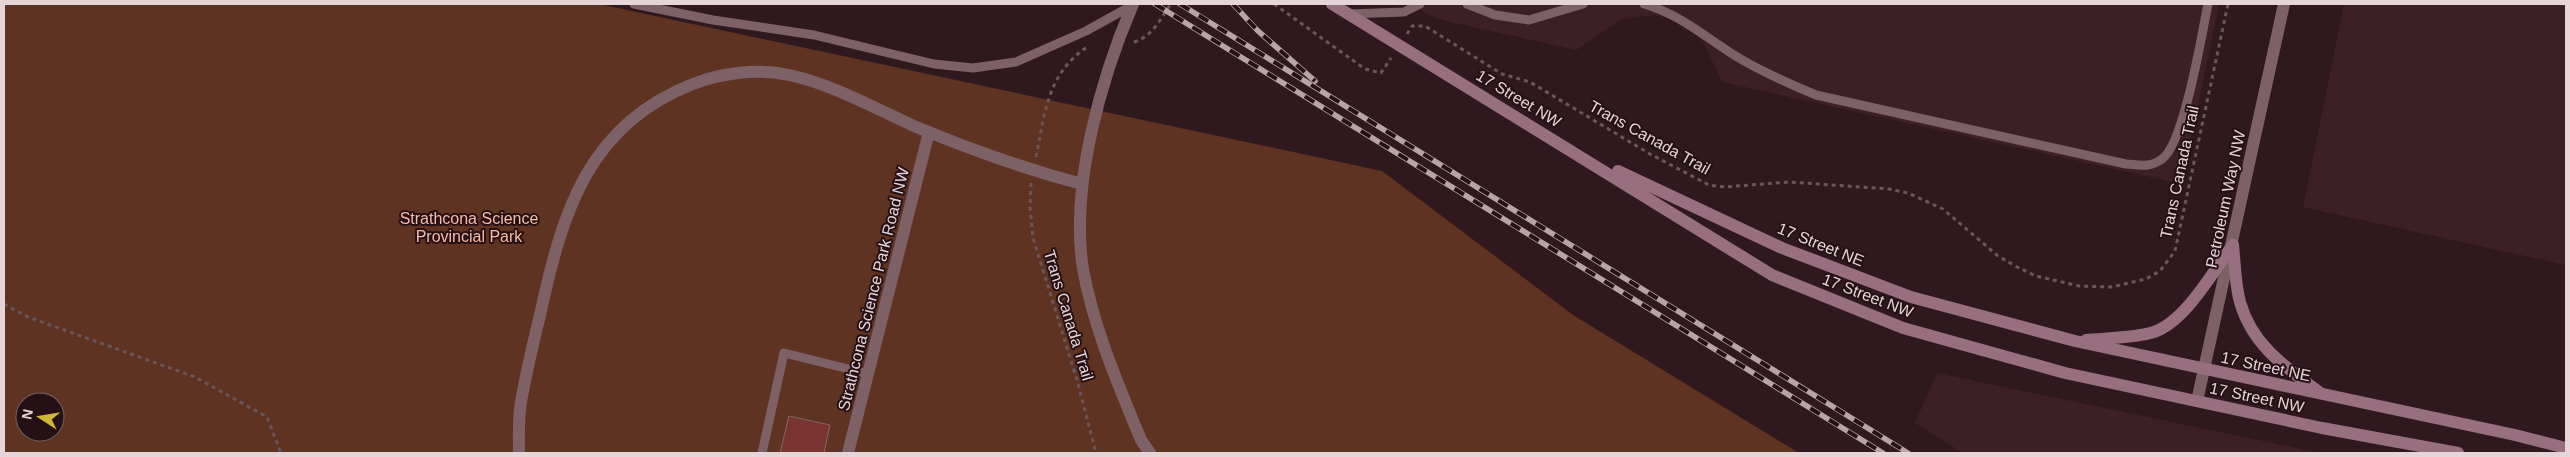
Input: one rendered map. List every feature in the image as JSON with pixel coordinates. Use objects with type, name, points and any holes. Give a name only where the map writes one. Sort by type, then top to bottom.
[{"type":"main road","name":"17 Street NW","points":[[1332,4],[1566,146],[1772,275],[1894,324],[2065,373],[2458,453]]},
{"type":"main road","name":"17 Street NE","points":[[1566,146],[1791,251],[1910,297],[2075,342]]},
{"type":"main road","points":[[2075,342],[2154,332],[2171,323],[2194,297],[2232,245]]},
{"type":"main road","points":[[2232,245],[2240,302],[2250,326],[2263,347],[2279,363],[2323,394]]},
{"type":"main road","name":"17 Street NW","points":[[2075,342],[2203,370]]},
{"type":"main road","name":"17 Street NE","points":[[2203,370],[2323,394]]},
{"type":"main road","name":"17 Street NW","points":[[2323,394],[2515,435],[2566,448]]},
{"type":"street","points":[[1133,4],[1117,42],[1102,91],[1082,184],[1080,224],[1083,268],[1099,335],[1141,440],[1150,453]]},
{"type":"street","name":"Petroleum Way NW","points":[[2197,401],[2284,4]]},
{"type":"street","points":[[519,453],[520,405],[546,283],[567,212],[583,178],[614,135],[639,112],[672,92],[712,77],[748,73],[788,75],[825,87],[929,132],[1033,171],[1082,184]]},
{"type":"street","name":"Strathcona Science Park Road NW","points":[[848,453],[929,132]]},
{"type":"lane","points":[[634,4],[713,20],[814,35],[934,64],[973,68],[1016,62],[1086,31],[1133,4]]},
{"type":"lane","points":[[1348,14],[1404,12],[1420,4]]},
{"type":"lane","points":[[1468,4],[1495,15],[1529,20],[1583,4]]},
{"type":"lane","points":[[1644,4],[1684,20],[1733,54],[1772,77],[1816,95],[2126,164],[2151,166],[2165,158],[2179,132],[2208,4]]},
{"type":"lane","points":[[762,453],[784,353],[868,374]]},
{"type":"path","points":[[1130,43],[1146,37],[1171,4]]},
{"type":"path","points":[[1274,4],[1365,69],[1380,72],[1387,63]]},
{"type":"path","name":"Trans Canada Trail","points":[[1412,26],[1425,26],[1502,74],[1530,82],[1667,164],[1709,185],[1724,187],[1789,182],[1889,189],[1908,193],[1943,209],[1998,256],[2017,267],[2056,282],[2091,288],[2111,287],[2146,279],[2160,271],[2175,251],[2228,4]]},
{"type":"path","points":[[1035,163],[1046,108],[1058,74],[1090,44]]},
{"type":"path","name":"Trans Canada Trail","points":[[1031,182],[1030,207],[1033,238],[1077,380],[1096,453]]},
{"type":"path","points":[[4,304],[28,317],[195,377],[268,417],[281,453]]},
{"type":"shaded area","points":[[1411,4],[2219,4],[2182,184],[1722,82],[1704,43],[1693,31],[1671,19],[1655,15],[1622,19],[1576,50],[1437,19]]},
{"type":"shaded area","points":[[2344,4],[2566,4],[2566,265],[2303,207]]},
{"type":"shaded area","points":[[1937,373],[2320,453],[1963,453],[1915,423]]},
{"type":"green space","name":"Strathcona Science Provincial Park","points":[[4,4],[599,4],[1382,171],[1573,315],[1799,453],[4,453]]},
{"type":"building","points":[[789,416],[830,425],[824,453],[780,453]]},
{"type":"railway","points":[[1155,4],[1883,453]]},
{"type":"railway","points":[[1180,4],[1908,453]]},
{"type":"railway","points":[[1233,4],[1258,31],[1315,81]]}]
